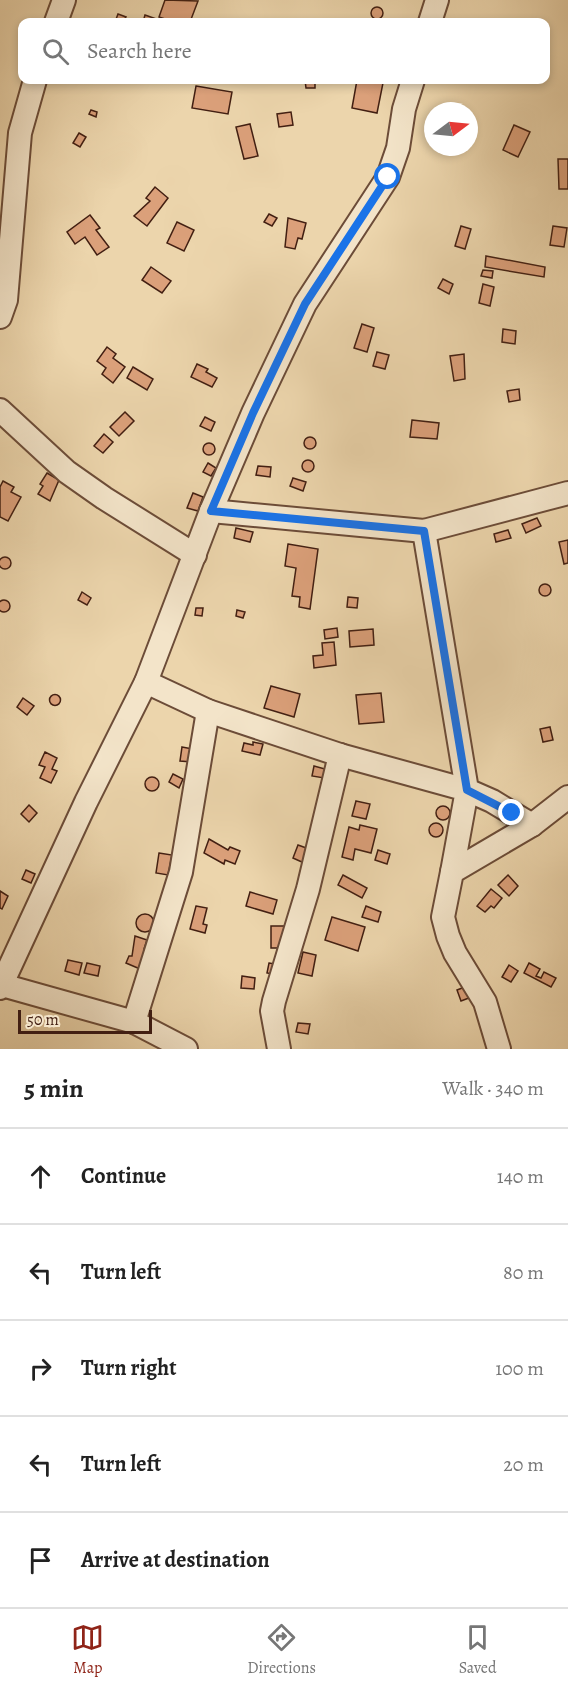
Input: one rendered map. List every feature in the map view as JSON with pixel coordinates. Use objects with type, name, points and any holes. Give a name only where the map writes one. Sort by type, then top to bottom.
[{"type":"street","points":[[57,18],[64,0]]},
{"type":"street","points":[[431,18],[437,0]]},
{"type":"street","points":[[0,317],[6,300],[20,133],[34,84]]},
{"type":"street","points":[[186,1049],[134,1022],[1,986],[86,802],[146,682],[211,511],[253,413],[305,304],[388,177],[398,148],[404,109],[412,84]]},
{"type":"street","points":[[0,410],[67,472],[195,555]]},
{"type":"street","points":[[211,511],[424,531],[568,493]]},
{"type":"street","points":[[424,531],[467,790],[443,917],[455,953],[485,1002],[499,1049]]},
{"type":"street","points":[[146,682],[208,711],[340,755],[467,790],[492,801],[532,825]]},
{"type":"street","points":[[134,1022],[181,872],[208,711]]},
{"type":"street","points":[[279,1049],[272,1011],[274,1001],[308,889],[340,755]]},
{"type":"street","points":[[452,872],[532,825],[568,797]]},
{"type":"building","points":[[165,0],[198,1],[192,18],[159,17]]},
{"type":"building","points":[[375,7],[383,11],[380,18],[374,18],[371,15]]},
{"type":"building","points":[[118,14],[126,17],[125,18],[116,18]]},
{"type":"building","points":[[306,84],[315,84],[315,88],[306,88]]},
{"type":"building","points":[[356,84],[383,84],[377,113],[352,108]]},
{"type":"building","points":[[196,86],[232,92],[228,114],[192,108]]},
{"type":"building","points":[[91,110],[97,112],[96,117],[89,114]]},
{"type":"building","points":[[291,112],[293,125],[279,127],[277,114]]},
{"type":"building","points":[[250,124],[258,156],[244,159],[236,127]]},
{"type":"building","points":[[514,125],[530,132],[518,157],[503,150]]},
{"type":"building","points":[[79,133],[86,137],[80,147],[73,143]]},
{"type":"building","points":[[558,159],[568,159],[568,189],[559,189]]},
{"type":"building","points":[[155,187],[168,198],[147,226],[134,216],[150,201],[146,198]]},
{"type":"building","points":[[269,214],[277,218],[272,226],[264,222]]},
{"type":"building","points":[[90,215],[100,228],[96,230],[109,247],[97,255],[85,237],[75,244],[67,232]]},
{"type":"building","points":[[288,218],[306,223],[302,239],[298,238],[295,249],[285,247]]},
{"type":"building","points":[[177,222],[194,230],[184,251],[167,243]]},
{"type":"building","points":[[461,226],[471,229],[465,249],[455,246]]},
{"type":"building","points":[[553,226],[567,228],[564,247],[550,245]]},
{"type":"building","points":[[486,256],[545,267],[544,277],[485,267]]},
{"type":"building","points":[[151,267],[171,281],[162,293],[142,280]]},
{"type":"building","points":[[483,270],[493,271],[492,278],[481,276]]},
{"type":"building","points":[[443,279],[453,284],[449,294],[438,288]]},
{"type":"building","points":[[483,284],[494,287],[490,306],[479,303]]},
{"type":"building","points":[[362,324],[374,328],[367,352],[354,348]]},
{"type":"building","points":[[503,329],[516,331],[515,344],[502,342]]},
{"type":"building","points":[[107,347],[116,354],[113,358],[125,367],[113,383],[102,374],[106,368],[97,361]]},
{"type":"building","points":[[377,352],[389,355],[385,369],[373,366]]},
{"type":"building","points":[[464,354],[465,379],[454,381],[450,356]]},
{"type":"building","points":[[197,364],[208,369],[206,372],[217,378],[212,387],[191,377]]},
{"type":"building","points":[[133,367],[153,379],[147,390],[127,378]]},
{"type":"building","points":[[519,389],[520,400],[509,402],[507,391]]},
{"type":"building","points":[[125,412],[134,421],[119,436],[110,427]]},
{"type":"building","points":[[205,417],[215,422],[211,431],[200,426]]},
{"type":"building","points":[[412,420],[439,423],[437,439],[410,437]]},
{"type":"building","points":[[104,434],[113,442],[103,453],[94,446]]},
{"type":"building","points":[[312,437],[316,443],[312,449],[308,449],[304,441]]},
{"type":"building","points":[[211,443],[215,449],[211,455],[207,455],[203,447]]},
{"type":"building","points":[[310,460],[314,466],[310,472],[306,472],[302,464]]},
{"type":"building","points":[[208,463],[216,468],[211,476],[203,472]]},
{"type":"building","points":[[258,466],[271,467],[270,477],[256,475]]},
{"type":"building","points":[[47,473],[59,480],[50,501],[38,494],[43,486],[40,484]]},
{"type":"building","points":[[293,478],[306,482],[303,491],[290,486]]},
{"type":"building","points":[[3,481],[14,487],[11,492],[21,497],[8,521],[0,517],[0,487]]},
{"type":"building","points":[[193,493],[203,497],[198,511],[187,508]]},
{"type":"building","points":[[537,518],[541,526],[526,533],[522,524]]},
{"type":"building","points":[[236,528],[253,532],[250,542],[234,538]]},
{"type":"building","points":[[508,530],[511,538],[496,542],[494,534]]},
{"type":"building","points":[[568,540],[568,563],[564,564],[559,542]]},
{"type":"building","points":[[288,544],[318,549],[310,609],[299,607],[300,597],[292,596],[296,568],[285,566]]},
{"type":"building","points":[[5,557],[11,563],[5,569],[-1,563]]},
{"type":"building","points":[[547,584],[551,590],[547,596],[543,596],[539,588]]},
{"type":"building","points":[[82,592],[91,598],[87,605],[78,600]]},
{"type":"building","points":[[348,597],[358,598],[357,608],[347,607]]},
{"type":"building","points":[[2,600],[10,604],[6,612],[-1,609],[-1,603]]},
{"type":"building","points":[[196,608],[203,608],[202,616],[195,615]]},
{"type":"building","points":[[237,610],[245,612],[243,618],[236,616]]},
{"type":"building","points":[[337,628],[338,637],[325,639],[324,630]]},
{"type":"building","points":[[373,629],[374,645],[350,647],[349,631]]},
{"type":"building","points":[[334,642],[336,665],[314,668],[313,656],[323,655],[322,643]]},
{"type":"building","points":[[271,686],[300,694],[294,717],[264,708]]},
{"type":"building","points":[[381,693],[384,722],[359,724],[356,695]]},
{"type":"building","points":[[55,695],[59,696],[59,704],[55,705],[51,704],[50,700],[51,696]]},
{"type":"building","points":[[23,698],[34,706],[27,715],[17,707]]},
{"type":"building","points":[[550,727],[553,740],[543,742],[540,729]]},
{"type":"building","points":[[253,742],[263,744],[260,755],[242,751],[244,743],[253,745]]},
{"type":"building","points":[[182,747],[193,749],[192,762],[180,761]]},
{"type":"building","points":[[45,752],[57,758],[52,769],[57,771],[51,783],[40,778],[45,767],[39,765]]},
{"type":"building","points":[[314,766],[325,769],[324,778],[312,776]]},
{"type":"building","points":[[173,774],[183,779],[179,788],[169,782]]},
{"type":"building","points":[[149,777],[155,777],[159,784],[155,791],[149,791],[145,787],[145,781]]},
{"type":"building","points":[[356,801],[370,804],[366,819],[352,816]]},
{"type":"building","points":[[29,805],[37,813],[29,822],[21,814]]},
{"type":"building","points":[[443,806],[448,808],[450,813],[448,818],[443,820],[438,818],[436,813],[438,808]]},
{"type":"building","points":[[433,823],[439,823],[443,830],[439,837],[433,837],[429,833],[429,827]]},
{"type":"building","points":[[360,825],[377,829],[371,853],[355,849],[353,860],[342,857],[349,827],[359,830]]},
{"type":"building","points":[[209,839],[228,850],[230,847],[240,851],[235,864],[225,860],[224,864],[204,853]]},
{"type":"building","points":[[298,845],[309,849],[304,863],[293,858]]},
{"type":"building","points":[[378,850],[390,854],[387,864],[375,860]]},
{"type":"building","points":[[159,853],[172,855],[168,875],[156,873]]},
{"type":"building","points":[[26,870],[35,874],[31,883],[22,879]]},
{"type":"building","points":[[343,875],[367,888],[362,898],[338,885]]},
{"type":"building","points":[[508,875],[518,886],[509,896],[498,885]]},
{"type":"building","points":[[491,889],[502,898],[494,908],[491,906],[485,912],[477,906]]},
{"type":"building","points":[[0,891],[8,896],[2,909],[0,908]]},
{"type":"building","points":[[250,892],[277,900],[273,914],[246,906]]},
{"type":"building","points":[[196,906],[207,908],[203,924],[207,925],[205,933],[190,929]]},
{"type":"building","points":[[366,906],[381,912],[378,922],[362,917]]},
{"type":"building","points":[[145,914],[151,917],[154,923],[151,929],[145,932],[139,929],[136,923],[139,917]]},
{"type":"building","points":[[332,917],[365,927],[358,951],[325,940]]},
{"type":"building","points":[[271,926],[284,926],[285,948],[271,948]]},
{"type":"building","points":[[135,936],[147,940],[144,949],[147,952],[140,969],[126,963],[129,956],[132,956]]},
{"type":"building","points":[[303,952],[316,955],[312,976],[298,973]]},
{"type":"building","points":[[68,960],[82,963],[79,975],[65,971]]},
{"type":"building","points":[[87,963],[100,966],[98,976],[84,973]]},
{"type":"building","points":[[269,963],[280,965],[278,975],[267,973]]},
{"type":"building","points":[[529,963],[540,969],[536,976],[541,978],[544,972],[556,978],[551,987],[524,973]]},
{"type":"building","points":[[509,965],[518,971],[511,982],[502,977]]},
{"type":"building","points":[[242,976],[255,978],[254,989],[241,988]]},
{"type":"building","points":[[470,985],[474,996],[461,1001],[457,990]]},
{"type":"building","points":[[298,1023],[310,1024],[308,1034],[296,1032]]},
{"type":"route","points":[[388,177],[305,304],[253,413],[211,511],[424,531],[467,790],[512,813]]}]
